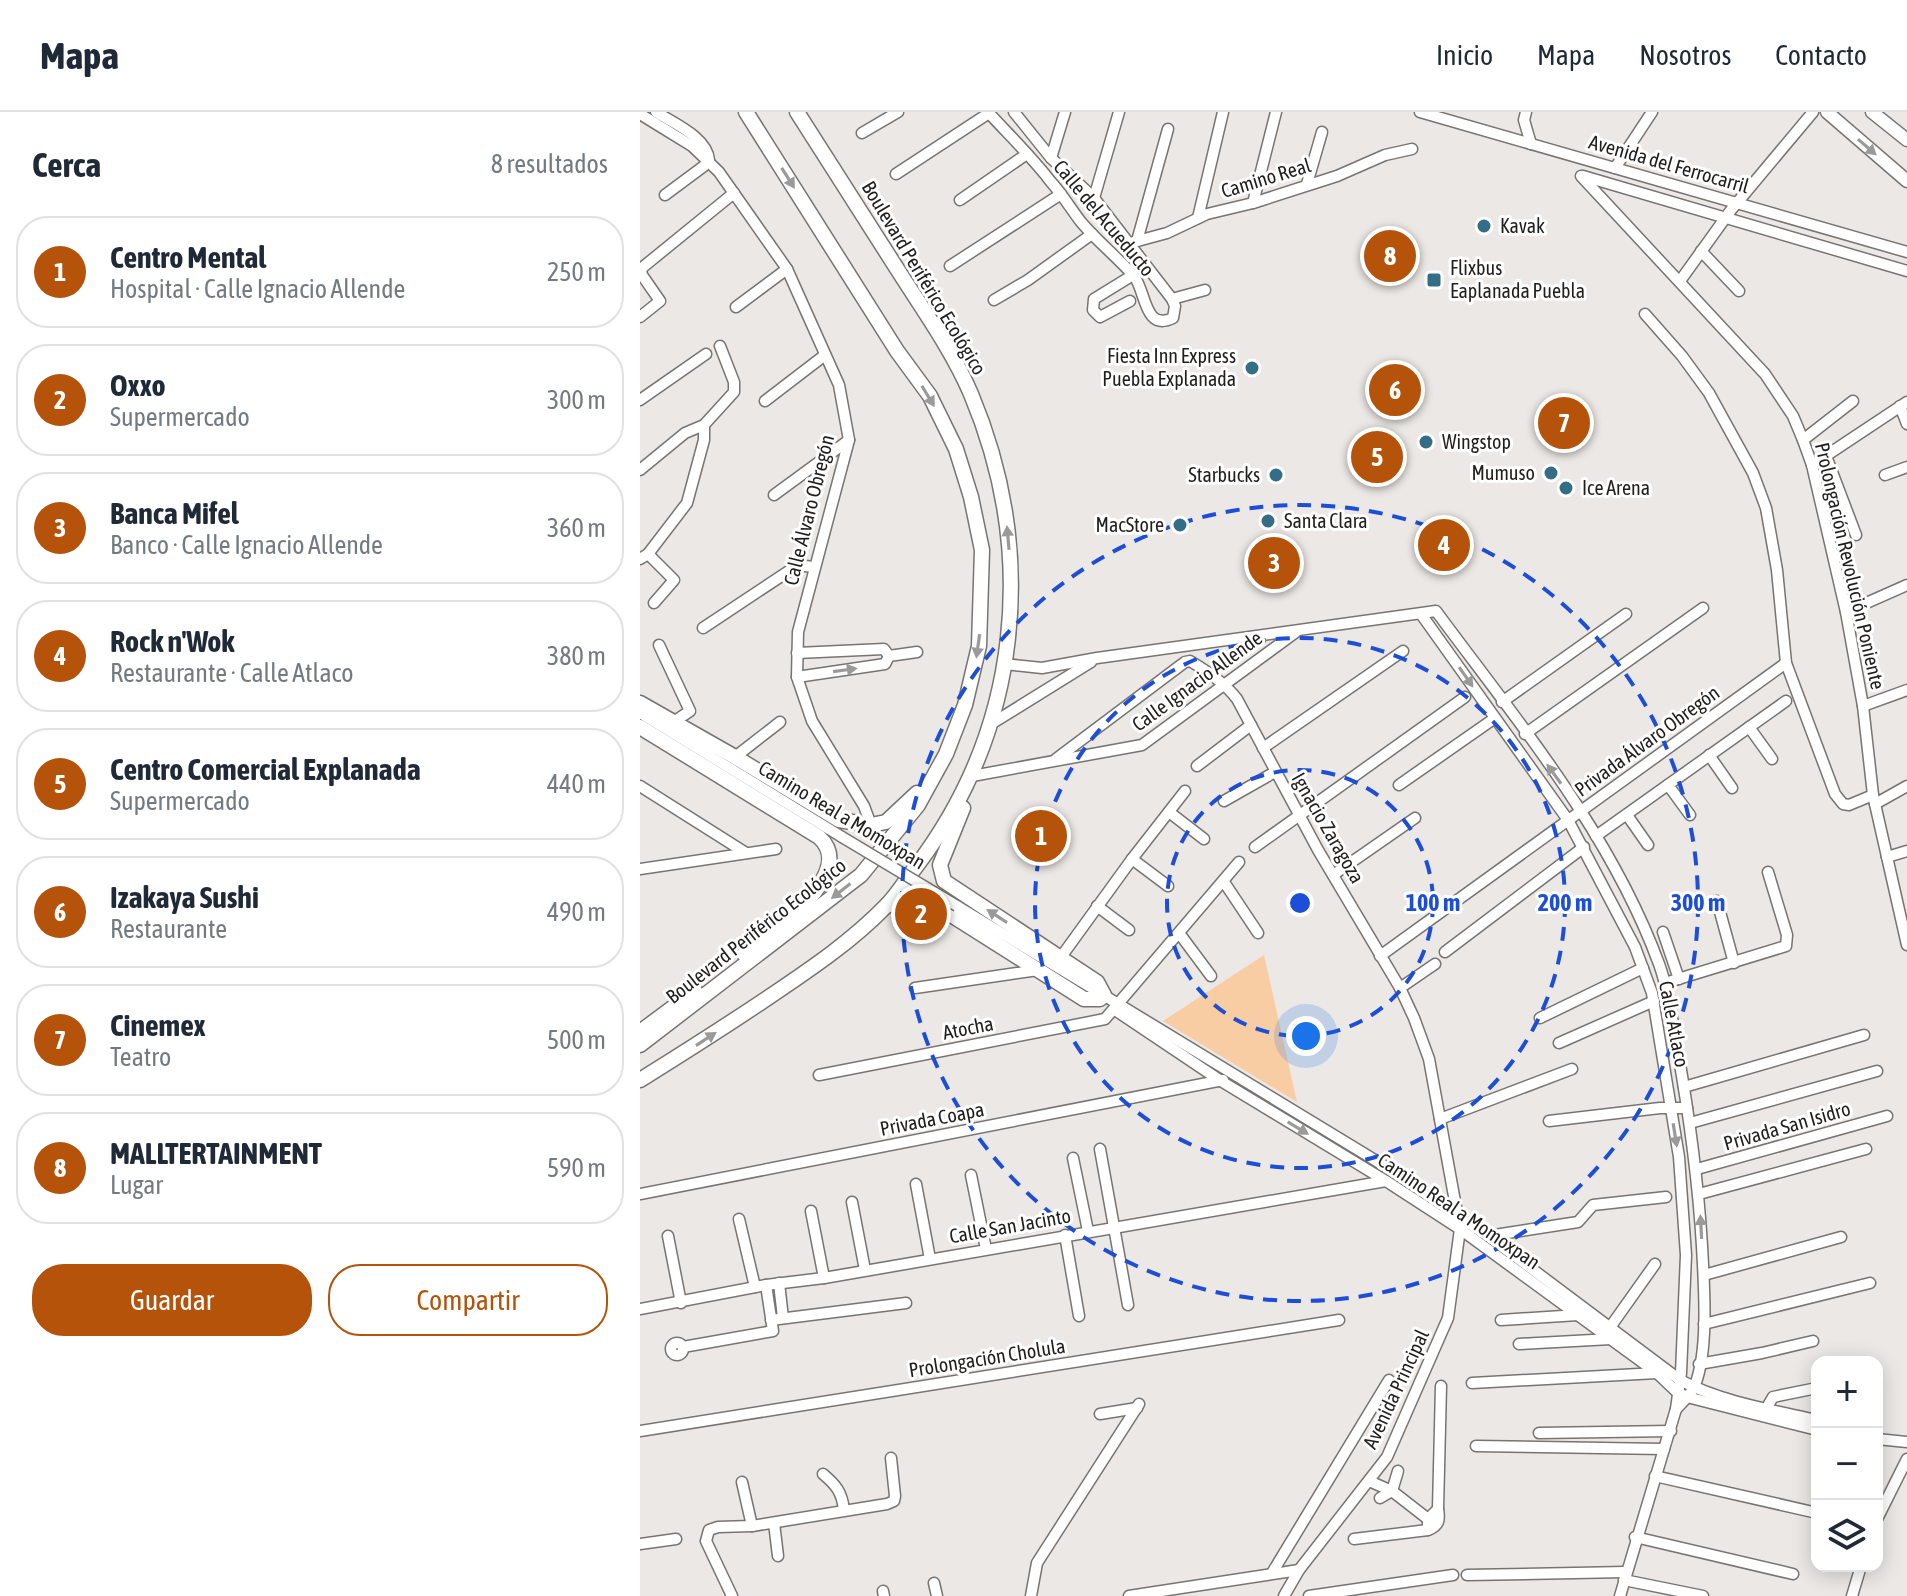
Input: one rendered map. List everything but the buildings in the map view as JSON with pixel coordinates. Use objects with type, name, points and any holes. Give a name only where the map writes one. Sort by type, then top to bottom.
[{"type":"highway","name":"Boulevard Periférico Ecológico","points":[[640,1045],[861,875],[918,805],[946,754],[965,705],[979,646],[982,550],[971,497],[956,449],[930,396],[897,351],[746,112]]},
{"type":"highway","name":"Boulevard Periférico Ecológico","points":[[640,1080],[828,957],[887,905],[933,844],[972,776],[991,724],[1005,664],[1010,632],[1011,572],[1006,513],[1002,486],[985,429],[953,357],[797,112]]},
{"type":"highway","points":[[640,703],[679,719],[839,820],[871,825],[886,822],[922,787],[946,754]]},
{"type":"highway","points":[[640,1032],[728,967],[807,901],[821,885],[830,860],[827,845],[819,837],[647,725]]},
{"type":"highway","points":[[887,905],[934,904],[1084,999],[1099,995],[1097,982],[947,884],[942,877],[941,861],[964,806],[972,776]]},
{"type":"main road","points":[[1827,112],[1907,181]]},
{"type":"main road","points":[[1872,112],[1907,140]]},
{"type":"street","points":[[656,112],[703,144],[709,160],[665,195]]},
{"type":"street","points":[[674,124],[681,112]]},
{"type":"street","points":[[862,133],[898,112]]},
{"type":"street","name":"Calle del Acueducto","points":[[989,113],[1051,181],[1092,234],[1133,275],[1154,319],[1173,318],[1175,306],[1172,299],[1133,242],[1094,198],[1051,158],[1014,112]]},
{"type":"street","points":[[1051,158],[1065,112]]},
{"type":"street","points":[[1094,198],[1119,112]]},
{"type":"street","points":[[1198,218],[1223,112]]},
{"type":"street","points":[[1253,203],[1276,112]]},
{"type":"street","name":"Avenida del Ferrocarril","points":[[1420,112],[1460,118],[1531,144],[1907,252]]},
{"type":"street","points":[[1615,168],[1652,112]]},
{"type":"street","points":[[1680,281],[1726,218],[1813,112]]},
{"type":"street","points":[[896,174],[989,113]]},
{"type":"street","name":"Calle Álvaro Obregón","points":[[640,114],[709,160],[734,193],[787,269],[839,385],[849,440],[798,632],[797,677],[812,721],[864,806],[871,825]]},
{"type":"street","points":[[1525,114],[1531,144]]},
{"type":"street","points":[[1133,242],[1168,129]]},
{"type":"street","points":[[1307,184],[1322,132]]},
{"type":"street","name":"Camino Real","points":[[1133,242],[1167,233],[1198,218],[1352,170],[1385,155],[1412,149]]},
{"type":"street","points":[[960,200],[1027,154]]},
{"type":"street","points":[[1051,181],[1065,171]]},
{"type":"street","name":"Avenida del Ferrocarril","points":[[1581,176],[1907,271]]},
{"type":"street","name":"Prolongación Revolución Poniente","points":[[1581,176],[1765,374],[1793,416],[1812,465],[1846,612],[1863,706],[1874,799],[1907,945]]},
{"type":"street","points":[[640,317],[660,301],[642,275],[643,267],[734,193]]},
{"type":"street","points":[[950,266],[1061,194]]},
{"type":"street","points":[[994,300],[1028,280],[1092,234]]},
{"type":"street","points":[[1701,251],[1739,291]]},
{"type":"street","points":[[736,307],[787,269]]},
{"type":"street","points":[[1130,301],[1100,317],[1093,310],[1094,299],[1133,275]]},
{"type":"street","points":[[1172,299],[1205,290]]},
{"type":"street","points":[[1645,314],[1709,393],[1753,473],[1766,508],[1777,570],[1786,663],[1838,800],[1849,805],[1907,786]]},
{"type":"street","points":[[640,470],[685,433],[704,425],[735,388],[720,346]]},
{"type":"street","points":[[640,400],[706,354]]},
{"type":"street","points":[[765,401],[825,355]]},
{"type":"street","points":[[1803,440],[1853,401]]},
{"type":"street","points":[[1812,465],[1904,404],[1907,424]]},
{"type":"street","points":[[654,603],[674,580],[644,557],[687,503],[704,440],[704,425]]},
{"type":"street","points":[[774,495],[849,440]]},
{"type":"street","points":[[1826,456],[1856,535]]},
{"type":"street","points":[[1885,475],[1907,467]]},
{"type":"street","points":[[703,628],[798,565],[813,567]]},
{"type":"street","points":[[1846,612],[1907,585]]},
{"type":"street","points":[[1525,734],[1703,608]]},
{"type":"street","name":"Calle Atlaco","points":[[1436,611],[1581,811],[1651,942],[1665,983],[1697,1169],[1704,1275],[1704,1324],[1699,1364],[1684,1389],[1686,1255],[1679,1157],[1654,1001],[1643,968],[1568,820],[1421,614],[1436,611]]},
{"type":"street","points":[[1005,664],[1042,668],[1421,614]]},
{"type":"street","points":[[1483,701],[1499,697],[1626,614]]},
{"type":"street","name":"Calle Ignacio Allende","points":[[972,776],[1142,745],[1297,630]]},
{"type":"street","points":[[659,645],[690,711],[679,719]]},
{"type":"street","points":[[797,653],[884,649],[889,656]]},
{"type":"street","points":[[1263,748],[1403,651]]},
{"type":"street","points":[[889,656],[917,652]]},
{"type":"street","points":[[797,677],[885,664],[889,656]]},
{"type":"street","points":[[991,724],[1097,658]]},
{"type":"street","name":"Ignacio Zaragoza","points":[[1056,759],[1185,662],[1190,661],[1224,685],[1237,699],[1299,816],[1400,988],[1429,1059],[1458,1216]]},
{"type":"street","name":"Privada Álvaro Obregón","points":[[1380,956],[1786,663]]},
{"type":"street","points":[[1863,706],[1907,690]]},
{"type":"street","points":[[1255,847],[1465,697]]},
{"type":"street","points":[[1596,836],[1786,701]]},
{"type":"street","name":"Camino Real a Momoxpan","points":[[640,715],[647,725],[842,837],[1099,995],[1460,1229],[1583,1314],[1611,1326],[1684,1389],[1811,1419]]},
{"type":"street","points":[[1399,785],[1495,718]]},
{"type":"street","points":[[735,757],[780,722]]},
{"type":"street","points":[[1197,766],[1251,725]]},
{"type":"street","points":[[1749,727],[1772,759]]},
{"type":"street","points":[[1709,755],[1732,788]]},
{"type":"street","points":[[1224,801],[1275,772]]},
{"type":"street","points":[[1668,785],[1690,815]]},
{"type":"street","points":[[640,786],[746,853]]},
{"type":"street","points":[[1061,957],[1185,791]]},
{"type":"street","points":[[1169,812],[1204,839]]},
{"type":"street","points":[[1627,815],[1648,845]]},
{"type":"street","points":[[1333,875],[1415,818]]},
{"type":"street","points":[[1445,952],[1584,847]]},
{"type":"street","points":[[640,869],[776,849]]},
{"type":"street","points":[[1887,857],[1907,851]]},
{"type":"street","points":[[1132,859],[1168,886]]},
{"type":"street","points":[[1117,1007],[1239,862]]},
{"type":"street","points":[[1665,983],[1782,949],[1788,942],[1768,872]]},
{"type":"street","points":[[1224,882],[1258,933]]},
{"type":"street","points":[[1717,901],[1734,963]]},
{"type":"street","points":[[1097,906],[1129,930]]},
{"type":"street","points":[[1663,932],[1679,979]]},
{"type":"street","points":[[1179,933],[1211,976]]},
{"type":"street","points":[[1635,947],[1651,942]]},
{"type":"street","points":[[1400,988],[1435,964]]},
{"type":"street","points":[[1540,1018],[1643,968]]},
{"type":"street","points":[[915,988],[1038,970]]},
{"type":"street","points":[[1559,1043],[1654,1001]]},
{"type":"street","name":"Atocha","points":[[819,1075],[1105,1019],[1117,1007]]},
{"type":"street","points":[[1684,1087],[1864,1035]]},
{"type":"street","points":[[1440,1119],[1572,1069]]},
{"type":"street","points":[[1690,1123],[1877,1071]]},
{"type":"street","name":"Camino Real a Momoxpan","points":[[1225,1078],[1383,1165],[1488,1236],[1611,1339],[1657,1373],[1684,1389],[1811,1428]]},
{"type":"street","name":"Privada Coapa","points":[[640,1194],[1225,1078]]},
{"type":"street","points":[[1549,1121],[1687,1108]]},
{"type":"street","name":"Privada San Isidro","points":[[1697,1169],[1887,1116]]},
{"type":"street","points":[[1100,1149],[1128,1305]]},
{"type":"street","points":[[1699,1194],[1866,1149]]},
{"type":"street","points":[[1073,1158],[1088,1231]]},
{"type":"street","points":[[971,1175],[986,1249]]},
{"type":"street","name":"Calle San Jacinto","points":[[640,1309],[1386,1181]]},
{"type":"street","points":[[916,1184],[930,1259]]},
{"type":"street","points":[[1488,1236],[1578,1222],[1593,1205],[1666,1197]]},
{"type":"street","points":[[852,1202],[865,1270]]},
{"type":"street","points":[[811,1211],[824,1278]]},
{"type":"street","name":"Avenida Principal","points":[[1286,1594],[1299,1570],[1387,1457],[1448,1318],[1460,1229],[1458,1216]]},
{"type":"street","points":[[683,1347],[773,1331],[739,1219]]},
{"type":"street","points":[[1065,1235],[1079,1316]]},
{"type":"street","points":[[668,1236],[681,1303]]},
{"type":"street","points":[[1704,1275],[1841,1237]]},
{"type":"street","points":[[1686,1255],[1702,1253]]},
{"type":"street","points":[[1611,1326],[1655,1264]]},
{"type":"street","points":[[779,1283],[783,1318]]},
{"type":"street","points":[[1704,1324],[1870,1283]]},
{"type":"street","points":[[771,1320],[906,1303]]},
{"type":"street","points":[[1501,1320],[1583,1314]]},
{"type":"street","name":"Prolongación Cholula","points":[[640,1431],[1339,1320]]},
{"type":"street","points":[[1519,1344],[1611,1339]]},
{"type":"street","points":[[1699,1364],[1813,1341]]},
{"type":"street","points":[[1472,1383],[1657,1373]]},
{"type":"street","points":[[1272,1573],[1389,1380]]},
{"type":"street","points":[[1354,1539],[1428,1524],[1438,1509],[1441,1386]]},
{"type":"street","points":[[1620,1596],[1635,1537],[1684,1389]]},
{"type":"street","points":[[1766,1409],[1773,1397],[1811,1389]]},
{"type":"street","points":[[1031,1596],[1037,1563],[1138,1406],[1100,1414]]},
{"type":"street","points":[[1539,1433],[1671,1431]]},
{"type":"street","points":[[1883,1440],[1907,1442]]},
{"type":"street","points":[[1476,1446],[1664,1449]]},
{"type":"street","points":[[732,1596],[706,1541],[709,1530],[774,1523],[894,1501],[891,1458]]},
{"type":"street","points":[[1883,1507],[1907,1459]]},
{"type":"street","points":[[1385,1493],[1398,1471]]},
{"type":"street","points":[[823,1474],[837,1486],[843,1497],[844,1510]]},
{"type":"street","points":[[1655,1476],[1811,1512]]},
{"type":"street","points":[[1369,1481],[1428,1524]]},
{"type":"street","points":[[742,1482],[752,1526]]},
{"type":"street","points":[[774,1523],[778,1556]]},
{"type":"street","points":[[1635,1537],[1793,1574]]},
{"type":"street","points":[[640,1544],[676,1539]]},
{"type":"street","points":[[1129,1596],[1299,1570]]},
{"type":"street","points":[[1852,1596],[1859,1572]]},
{"type":"street","points":[[1286,1594],[1308,1596],[1453,1575]]},
{"type":"street","points":[[1467,1575],[1624,1576],[1703,1596]]},
{"type":"street","points":[[934,1583],[937,1596]]},
{"type":"shaded area","points":[[1264,955],[1297,1102],[1163,1021]]},
{"type":"place","name":"Kavak","points":[[1484,226]]},
{"type":"place","name":"MALLTERTAINMENT","points":[[1390,256]]},
{"type":"place","name":"Flixbus Eaplanada Puebla","points":[[1434,280]]},
{"type":"place","name":"Fiesta Inn Express Puebla Explanada","points":[[1252,368]]},
{"type":"place","name":"Izakaya Sushi","points":[[1395,390]]},
{"type":"place","name":"Cinemex","points":[[1564,423]]},
{"type":"place","name":"Wingstop","points":[[1426,442]]},
{"type":"place","name":"Centro Comercial Explanada","points":[[1377,457]]},
{"type":"place","name":"Mumuso","points":[[1551,473]]},
{"type":"place","name":"Starbucks","points":[[1276,475]]},
{"type":"place","name":"Ice Arena","points":[[1566,488]]},
{"type":"place","name":"Santa Clara","points":[[1268,521]]},
{"type":"place","name":"MacStore","points":[[1180,525]]},
{"type":"place","name":"Rock n'Wok","points":[[1444,545]]},
{"type":"place","name":"Banca Mifel","points":[[1274,563]]},
{"type":"place","name":"Centro Mental","points":[[1041,836]]},
{"type":"place","name":"Oxxo","points":[[921,914]]}]
